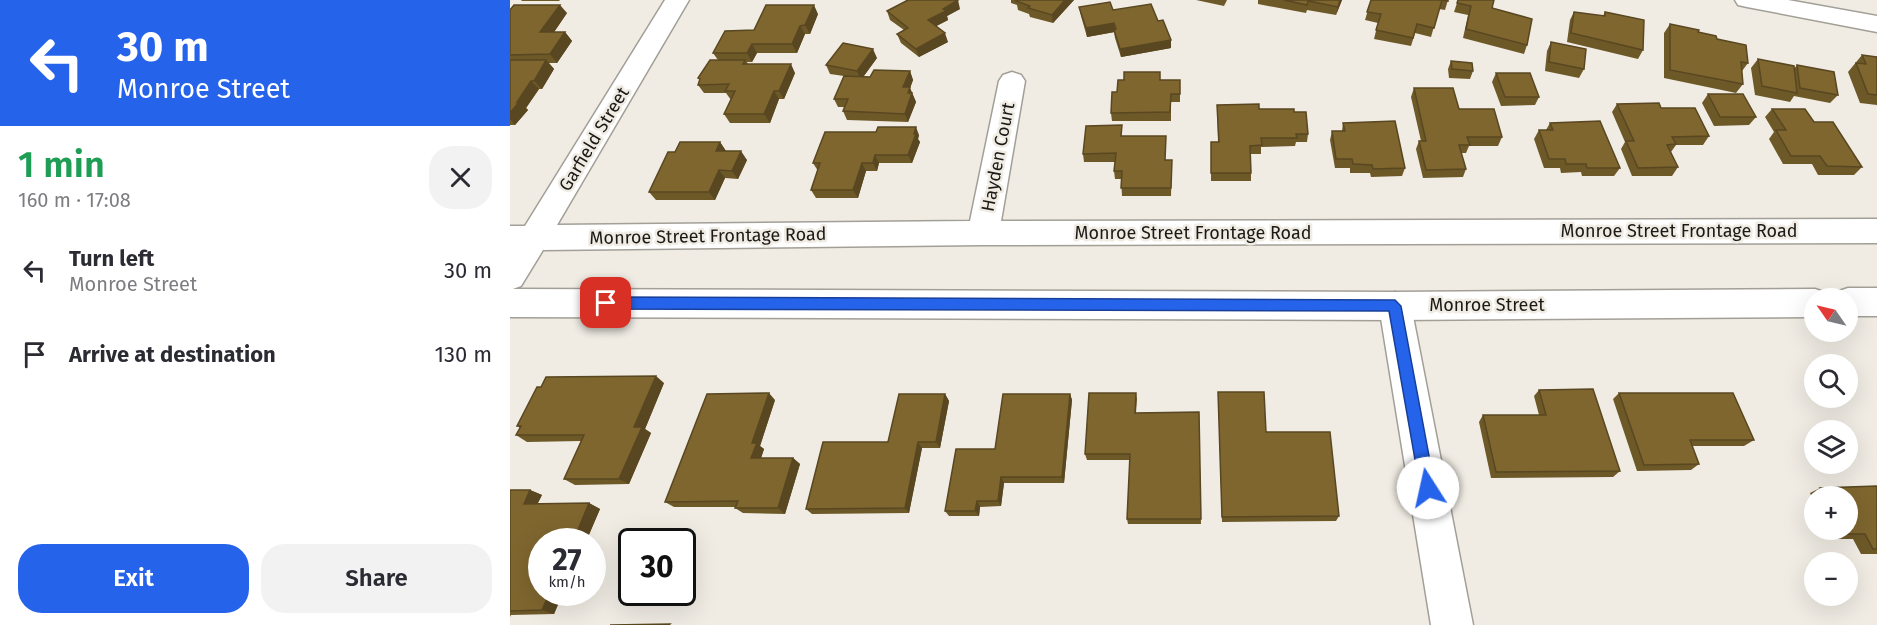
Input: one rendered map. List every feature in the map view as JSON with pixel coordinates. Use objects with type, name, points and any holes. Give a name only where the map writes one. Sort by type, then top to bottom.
[{"type":"street","name":"Garfield Street","points":[[510,277],[523,238],[677,0]]},
{"type":"street","points":[[1747,0],[1877,24]]},
{"type":"street","name":"Hayden Court","points":[[983,233],[1012,81]]},
{"type":"street","name":"Monroe Street Frontage Road","points":[[523,238],[983,233],[1877,231]]},
{"type":"street","points":[[1858,302],[1877,302]]},
{"type":"street","name":"Monroe Street","points":[[510,303],[1395,306],[1804,303]]},
{"type":"street","points":[[1395,306],[1452,625]]},
{"type":"building","points":[[908,0],[958,0],[943,9],[946,11],[928,20],[945,33],[916,49],[897,34],[908,28],[887,11]]},
{"type":"building","points":[[1065,0],[1052,15],[1028,8],[1030,6],[1016,1]]},
{"type":"building","points":[[1284,0],[1340,0],[1338,7],[1308,1],[1307,5]]},
{"type":"building","points":[[1371,0],[1442,0],[1434,28],[1417,24],[1413,38],[1376,30],[1381,14],[1367,12]]},
{"type":"building","points":[[1458,0],[1494,0],[1492,8],[1532,19],[1527,45],[1466,29],[1471,6],[1457,3]]},
{"type":"building","points":[[1110,2],[1113,10],[1151,4],[1158,21],[1163,20],[1171,40],[1120,49],[1114,23],[1086,28],[1079,7]]},
{"type":"building","points":[[514,5],[560,5],[540,32],[565,32],[550,54],[510,55],[510,10]]},
{"type":"building","points":[[766,5],[814,5],[805,25],[800,26],[792,44],[752,44],[747,53],[713,53],[725,31],[754,30]]},
{"type":"building","points":[[1574,12],[1605,16],[1605,12],[1644,20],[1643,50],[1571,33]]},
{"type":"building","points":[[1670,24],[1699,30],[1698,32],[1716,36],[1717,39],[1746,45],[1748,63],[1741,62],[1743,84],[1670,70]]},
{"type":"building","points":[[1551,42],[1586,49],[1584,69],[1549,62]]},
{"type":"building","points":[[843,43],[873,49],[857,71],[826,65]]},
{"type":"building","points":[[1862,55],[1877,57],[1877,95],[1868,94],[1856,63],[1866,64]]},
{"type":"building","points":[[1758,59],[1794,66],[1797,93],[1762,86]]},
{"type":"building","points":[[510,60],[546,60],[534,81],[531,81],[510,113]]},
{"type":"building","points":[[710,60],[745,60],[743,64],[791,64],[779,91],[774,91],[764,114],[724,114],[735,91],[725,91],[729,84],[698,85],[700,79],[698,78]]},
{"type":"building","points":[[1451,61],[1472,63],[1473,71],[1452,69]]},
{"type":"building","points":[[1797,65],[1834,72],[1838,95],[1800,88]]},
{"type":"building","points":[[874,70],[910,71],[903,87],[910,87],[908,93],[912,93],[905,114],[843,111],[848,99],[834,99],[844,76],[870,77]]},
{"type":"building","points":[[1124,72],[1160,72],[1160,80],[1180,80],[1180,94],[1171,94],[1170,112],[1111,113],[1112,92],[1117,92],[1118,80],[1124,80]]},
{"type":"building","points":[[1496,73],[1530,73],[1539,97],[1505,97]]},
{"type":"building","points":[[1414,88],[1453,88],[1459,109],[1494,109],[1502,137],[1467,137],[1470,145],[1459,145],[1466,169],[1426,170],[1419,141],[1426,141]]},
{"type":"building","points":[[1708,94],[1743,94],[1756,117],[1720,117]]},
{"type":"building","points":[[1659,103],[1661,108],[1695,108],[1709,136],[1672,137],[1676,144],[1667,145],[1678,167],[1638,168],[1626,141],[1634,141],[1617,104]]},
{"type":"building","points":[[1259,104],[1259,109],[1294,109],[1294,112],[1306,112],[1308,134],[1296,134],[1297,138],[1261,138],[1262,145],[1250,146],[1251,173],[1211,173],[1211,142],[1219,142],[1217,105]]},
{"type":"building","points":[[1772,109],[1805,109],[1814,122],[1833,122],[1862,167],[1827,166],[1820,156],[1791,156],[1776,130],[1786,130]]},
{"type":"building","points":[[1395,121],[1405,168],[1373,169],[1372,165],[1353,164],[1352,159],[1336,159],[1332,131],[1345,131],[1343,123]]},
{"type":"building","points":[[1600,121],[1620,168],[1587,168],[1586,164],[1566,164],[1565,159],[1549,159],[1539,130],[1553,130],[1550,123]]},
{"type":"building","points":[[1122,125],[1121,136],[1166,136],[1165,160],[1172,160],[1171,188],[1121,188],[1122,171],[1114,171],[1116,153],[1083,154],[1086,126]]},
{"type":"building","points":[[878,127],[916,127],[914,134],[916,134],[908,155],[875,155],[873,163],[862,163],[853,190],[811,190],[820,163],[813,163],[825,132],[876,132]]},
{"type":"building","points":[[680,142],[720,142],[716,151],[741,151],[732,171],[719,170],[709,192],[649,192],[668,152],[675,152]]},
{"type":"building","points":[[656,376],[634,427],[642,427],[619,479],[564,479],[584,435],[516,435],[521,426],[517,426],[537,387],[541,387],[546,377]]},
{"type":"building","points":[[1593,389],[1620,471],[1496,472],[1483,415],[1546,415],[1539,390]]},
{"type":"building","points":[[1218,392],[1264,392],[1266,432],[1330,432],[1339,516],[1222,517]]},
{"type":"building","points":[[769,393],[752,443],[757,443],[751,458],[793,458],[778,508],[735,508],[738,501],[665,502],[707,394]]},
{"type":"building","points":[[1089,393],[1136,393],[1135,413],[1199,412],[1201,519],[1127,519],[1130,454],[1085,454]]},
{"type":"building","points":[[1619,393],[1733,393],[1754,440],[1690,440],[1699,464],[1644,465]]},
{"type":"building","points":[[899,394],[945,394],[936,442],[918,442],[905,508],[806,509],[823,442],[888,442]]},
{"type":"building","points":[[1003,394],[1070,394],[1062,477],[1001,477],[998,501],[977,501],[975,511],[945,511],[956,449],[995,449]]},
{"type":"building","points":[[1877,486],[1877,549],[1873,549],[1865,534],[1858,534],[1858,487]]},
{"type":"building","points":[[510,490],[530,490],[524,504],[589,503],[579,528],[528,528],[528,606],[544,606],[542,610],[510,611]]},
{"type":"building","points":[[670,624],[669,625],[610,625]]},
{"type":"route","points":[[606,303],[1395,306],[1428,488]]}]
